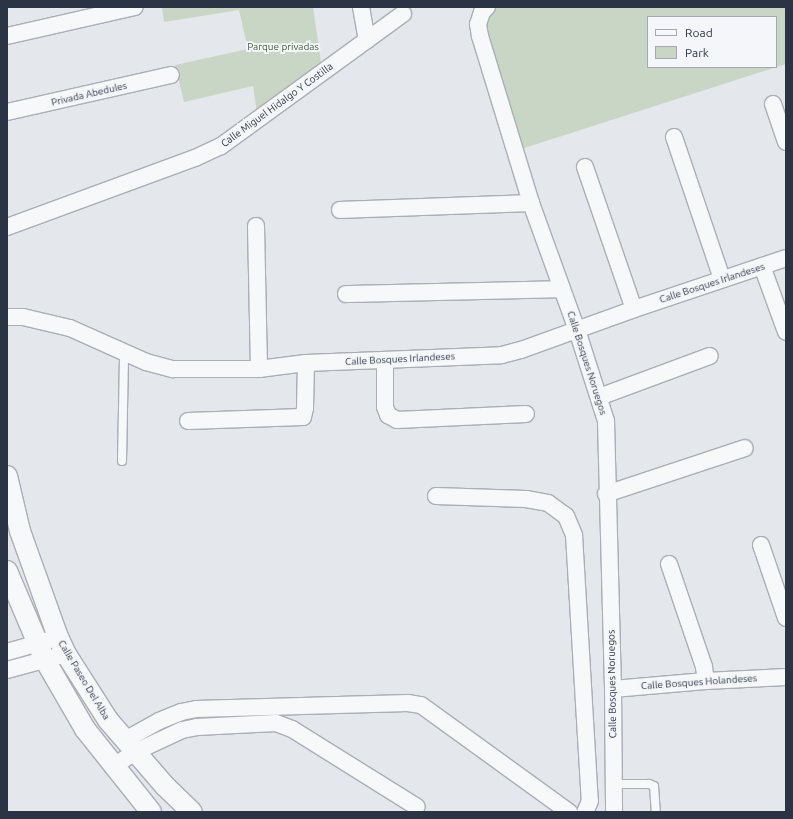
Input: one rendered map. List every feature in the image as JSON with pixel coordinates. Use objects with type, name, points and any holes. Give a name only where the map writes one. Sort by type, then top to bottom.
[{"type":"street","points":[[7,36],[135,7]]},
{"type":"street","points":[[361,7],[367,40]]},
{"type":"street","name":"Calle Bosques Noruegos","points":[[487,7],[482,12],[478,24],[531,203],[577,330],[606,421],[606,494],[613,689],[614,812]]},
{"type":"street","name":"Calle Miguel Hidalgo Y Costilla","points":[[7,227],[195,158],[221,146],[403,14]]},
{"type":"street","name":"Privada Abedules","points":[[7,112],[171,75]]},
{"type":"street","points":[[773,104],[786,142]]},
{"type":"street","points":[[674,137],[722,279]]},
{"type":"street","points":[[585,167],[634,309]]},
{"type":"street","points":[[340,210],[531,203]]},
{"type":"street","points":[[256,226],[259,369]]},
{"type":"street","name":"Calle Bosques Irlandeses","points":[[7,316],[23,316],[70,328],[146,362],[173,368],[259,369],[306,363],[385,361],[502,355],[521,350],[634,309],[786,258]]},
{"type":"street","points":[[762,266],[786,332]]},
{"type":"street","points":[[346,294],[561,289]]},
{"type":"street","points":[[599,397],[710,356]]},
{"type":"street","points":[[385,361],[385,407],[388,415],[397,420],[526,414]]},
{"type":"street","points":[[188,421],[303,418],[305,408],[306,363]]},
{"type":"street","points":[[606,494],[744,448]]},
{"type":"street","name":"Calle Paseo Del Alba","points":[[7,476],[20,531],[62,645],[108,720],[130,746],[192,812]]},
{"type":"street","points":[[436,496],[526,499],[548,504],[566,516],[574,535],[590,801],[585,812]]},
{"type":"street","points":[[761,545],[786,618]]},
{"type":"street","points":[[669,564],[704,667],[706,681]]},
{"type":"street","points":[[7,571],[42,652],[85,729],[151,812]]},
{"type":"street","points":[[7,670],[42,652],[62,645]]},
{"type":"street","points":[[7,652],[42,652]]},
{"type":"street","name":"Calle Bosques Holandeses","points":[[613,689],[706,681],[786,677]]},
{"type":"street","points":[[114,766],[130,746],[159,721],[181,712],[196,709],[408,703],[421,705],[570,812]]},
{"type":"street","points":[[130,746],[182,730],[197,727],[276,723],[292,729],[416,807]]},
{"type":"lane","points":[[122,461],[124,352]]},
{"type":"lane","points":[[613,784],[649,784],[654,786],[656,812]]},
{"type":"green space","name":"Parque privadas","points":[[162,7],[313,7],[321,62],[257,113],[253,86],[184,102],[175,65],[248,49],[239,10],[164,22]]},
{"type":"green space","points":[[487,7],[786,7],[786,64],[777,67],[777,16],[647,16],[647,68],[774,68],[515,151],[482,12]]}]
